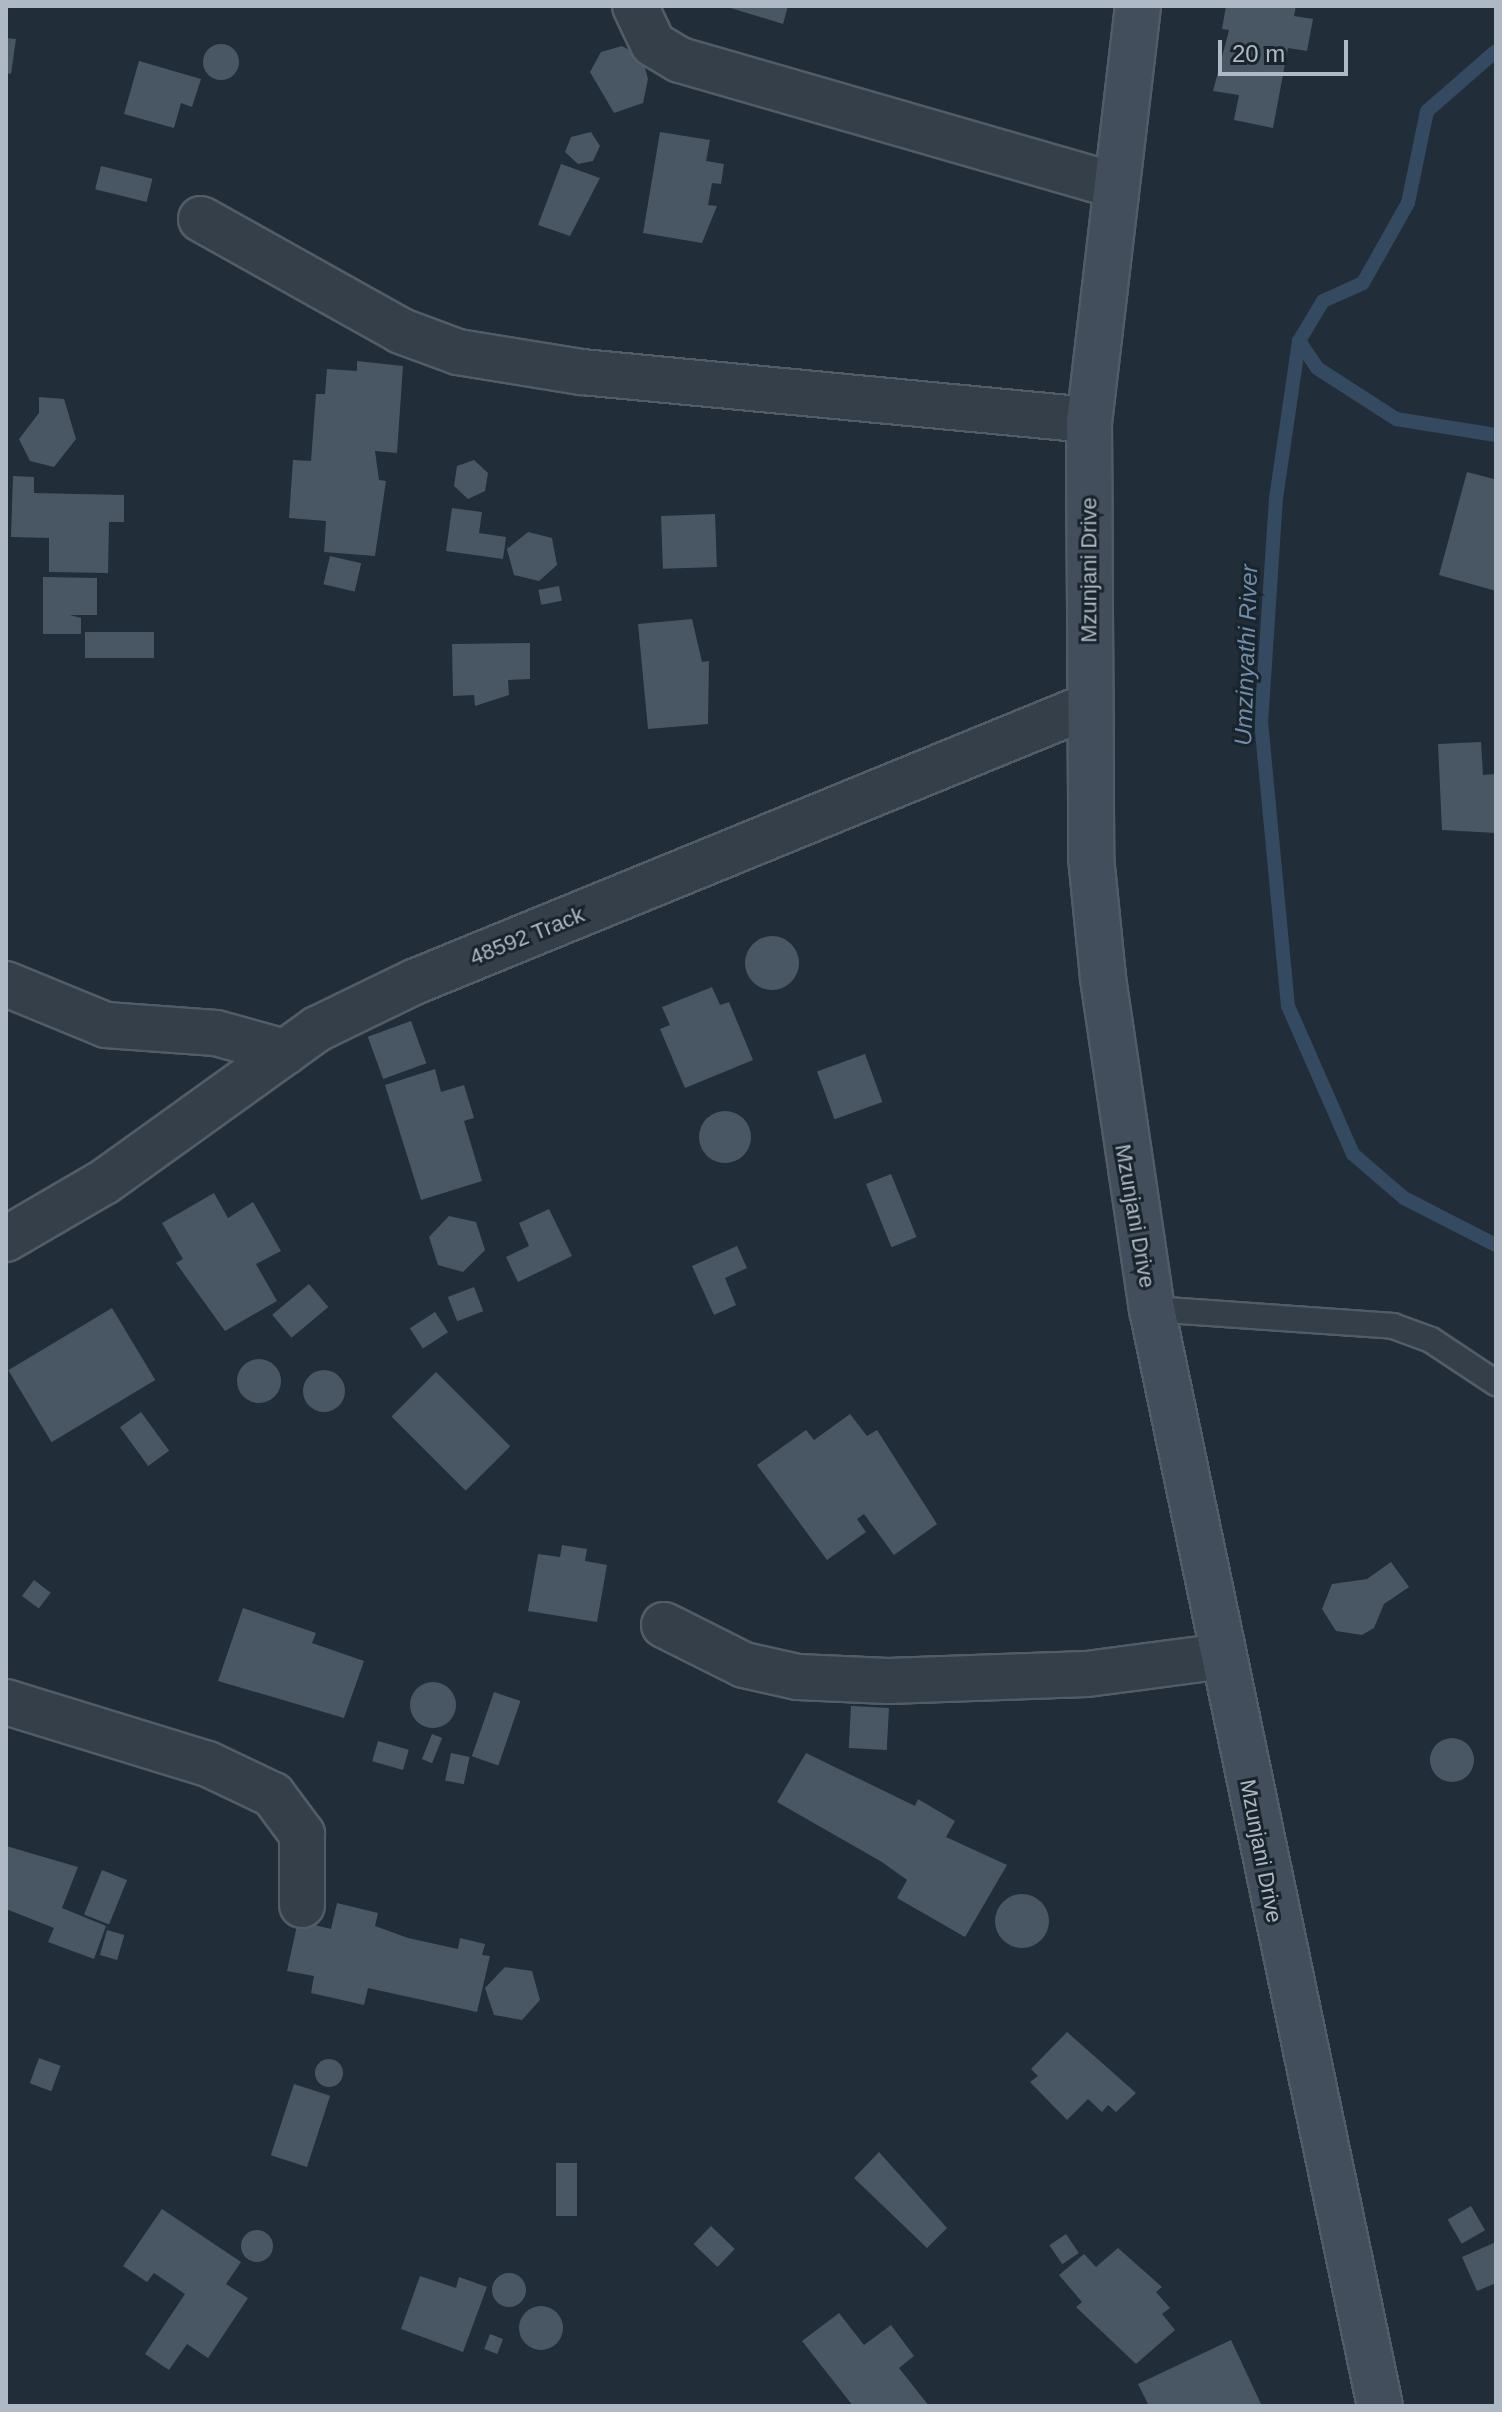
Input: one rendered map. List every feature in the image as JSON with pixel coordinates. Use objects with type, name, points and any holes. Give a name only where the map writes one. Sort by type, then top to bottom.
[{"type":"main road","name":"Mzunjani Drive","points":[[1138,6],[1114,185],[1089,420],[1088,706],[1103,978],[1152,1309],[1380,2406]]},
{"type":"street","points":[[635,6],[653,44],[680,60],[1114,185]]},
{"type":"street","points":[[201,219],[401,331],[458,352],[582,372],[1089,420]]},
{"type":"street","name":"48592 Track","points":[[6,1239],[104,1182],[285,1052],[414,982],[1088,706]]},
{"type":"street","points":[[6,984],[106,1025],[216,1033],[285,1052]]},
{"type":"street","points":[[664,1625],[744,1665],[798,1677],[1087,1674],[1224,1656]]},
{"type":"street","points":[[6,1702],[208,1764],[273,1795],[302,1834],[302,1905]]},
{"type":"lane","points":[[1152,1309],[1393,1326],[1431,1340],[1496,1383]]},
{"type":"building","points":[[724,6],[788,6],[783,24]]},
{"type":"building","points":[[1226,6],[1296,6],[1294,16],[1313,19],[1307,51],[1288,48],[1273,128],[1234,120],[1239,95],[1213,91],[1229,30],[1222,29]]},
{"type":"building","points":[[6,38],[16,39],[11,74],[6,73]]},
{"type":"building","points":[[221,44],[234,49],[239,62],[234,75],[221,80],[208,75],[203,62],[208,49]]},
{"type":"building","points":[[622,46],[642,57],[648,79],[643,103],[614,113],[590,72],[601,52]]},
{"type":"building","points":[[139,61],[201,79],[192,107],[181,103],[174,128],[124,114]]},
{"type":"building","points":[[591,132],[600,146],[593,161],[578,164],[565,152],[571,137]]},
{"type":"building","points":[[660,132],[710,140],[706,161],[724,164],[721,184],[712,183],[708,205],[717,206],[702,243],[643,233]]},
{"type":"building","points":[[561,164],[600,178],[570,236],[538,225]]},
{"type":"building","points":[[101,166],[152,179],[147,202],[95,189]]},
{"type":"building","points":[[357,361],[403,366],[397,453],[375,451],[379,480],[386,481],[375,556],[324,552],[326,521],[289,518],[293,460],[311,461],[316,394],[325,394],[327,369],[357,371]]},
{"type":"building","points":[[39,397],[64,399],[76,439],[54,467],[30,461],[19,439],[39,413]]},
{"type":"building","points":[[474,460],[488,473],[485,491],[468,499],[454,486],[457,466]]},
{"type":"building","points":[[1467,472],[1494,479],[1496,487],[1496,591],[1439,575]]},
{"type":"building","points":[[13,476],[34,477],[34,493],[124,495],[124,522],[109,522],[108,573],[49,572],[49,538],[11,537]]},
{"type":"building","points":[[452,508],[482,512],[479,533],[506,537],[503,559],[446,551]]},
{"type":"building","points":[[715,514],[717,567],[663,569],[661,516]]},
{"type":"building","points":[[528,532],[552,538],[557,565],[539,581],[514,575],[507,549]]},
{"type":"building","points":[[330,556],[361,563],[355,591],[323,584]]},
{"type":"building","points":[[43,577],[97,578],[97,615],[70,615],[81,618],[81,634],[43,634]]},
{"type":"building","points":[[559,586],[562,601],[541,605],[538,590]]},
{"type":"building","points":[[692,619],[702,662],[709,661],[708,724],[648,729],[638,624]]},
{"type":"building","points":[[85,632],[154,632],[154,658],[85,658]]},
{"type":"building","points":[[530,643],[530,679],[508,680],[509,695],[475,706],[474,695],[453,696],[452,644]]},
{"type":"building","points":[[1481,742],[1483,775],[1496,774],[1496,833],[1442,830],[1438,744]]},
{"type":"building","points":[[772,936],[791,944],[799,963],[791,982],[772,990],[753,982],[745,963],[753,944]]},
{"type":"building","points":[[712,987],[720,1005],[729,1002],[753,1060],[685,1088],[660,1029],[670,1025],[662,1007]]},
{"type":"building","points":[[411,1021],[426,1063],[383,1079],[368,1037]]},
{"type":"building","points":[[865,1054],[882,1102],[835,1119],[817,1071]]},
{"type":"building","points":[[435,1069],[441,1092],[464,1085],[474,1118],[464,1121],[482,1181],[421,1200],[385,1085]]},
{"type":"building","points":[[725,1111],[743,1119],[751,1137],[743,1155],[725,1163],[707,1155],[699,1137],[707,1119]]},
{"type":"building","points":[[891,1174],[916,1237],[891,1247],[866,1184]]},
{"type":"building","points":[[214,1193],[228,1218],[253,1202],[281,1251],[256,1264],[277,1301],[225,1331],[176,1263],[183,1259],[162,1223]]},
{"type":"building","points":[[549,1209],[572,1256],[518,1282],[506,1257],[529,1246],[519,1223]]},
{"type":"building","points":[[449,1216],[476,1222],[485,1250],[463,1272],[438,1265],[429,1237]]},
{"type":"building","points":[[737,1246],[747,1268],[725,1278],[736,1305],[714,1315],[692,1266]]},
{"type":"building","points":[[309,1284],[328,1307],[292,1338],[272,1315]]},
{"type":"building","points":[[474,1287],[483,1311],[457,1321],[448,1297]]},
{"type":"building","points":[[112,1308],[155,1380],[52,1442],[8,1370]]},
{"type":"building","points":[[435,1312],[448,1332],[423,1348],[410,1328]]},
{"type":"building","points":[[259,1359],[275,1365],[281,1381],[275,1397],[259,1403],[243,1397],[237,1381],[243,1365]]},
{"type":"building","points":[[324,1370],[339,1376],[345,1391],[339,1406],[324,1412],[309,1406],[303,1391],[309,1376]]},
{"type":"building","points":[[436,1372],[510,1446],[466,1491],[391,1417]]},
{"type":"building","points":[[141,1412],[169,1451],[148,1466],[120,1427]]},
{"type":"building","points":[[850,1414],[867,1436],[877,1430],[937,1524],[894,1555],[864,1514],[857,1519],[866,1532],[827,1560],[757,1465],[806,1430],[814,1440]]},
{"type":"building","points":[[562,1545],[587,1549],[585,1561],[607,1565],[597,1622],[528,1611],[538,1554],[560,1557]]},
{"type":"building","points":[[1391,1562],[1409,1587],[1384,1604],[1374,1628],[1362,1635],[1336,1631],[1322,1609],[1332,1584],[1367,1579]]},
{"type":"building","points":[[34,1580],[51,1593],[39,1609],[22,1596]]},
{"type":"building","points":[[243,1608],[316,1633],[312,1643],[364,1661],[344,1718],[218,1681]]},
{"type":"building","points":[[433,1682],[442,1683],[449,1689],[455,1696],[455,1714],[449,1721],[442,1727],[433,1728],[424,1727],[417,1721],[411,1714],[410,1705],[411,1696],[417,1689],[424,1683]]},
{"type":"building","points":[[494,1692],[520,1701],[498,1765],[472,1756]]},
{"type":"building","points":[[851,1706],[889,1708],[887,1750],[849,1748]]},
{"type":"building","points":[[432,1734],[442,1738],[432,1763],[422,1759]]},
{"type":"building","points":[[1452,1738],[1468,1744],[1474,1760],[1468,1776],[1452,1782],[1436,1776],[1430,1760],[1436,1744]]},
{"type":"building","points":[[378,1741],[409,1750],[403,1770],[372,1761]]},
{"type":"building","points":[[451,1753],[470,1757],[464,1784],[445,1780]]},
{"type":"building","points":[[806,1753],[915,1806],[918,1799],[955,1821],[946,1837],[1007,1865],[965,1937],[897,1898],[907,1880],[882,1862],[777,1802]]},
{"type":"building","points":[[6,1846],[78,1867],[62,1908],[106,1926],[94,1959],[48,1942],[54,1928],[6,1909]]},
{"type":"building","points":[[102,1870],[127,1880],[109,1925],[84,1915]]},
{"type":"building","points":[[1022,1894],[1041,1902],[1049,1921],[1041,1940],[1022,1948],[1003,1940],[995,1921],[1003,1902]]},
{"type":"building","points":[[337,1903],[378,1913],[375,1926],[408,1938],[458,1949],[460,1938],[485,1944],[482,1955],[490,1956],[477,2012],[368,1988],[364,2005],[311,1993],[314,1976],[287,1971],[298,1921],[331,1929]]},
{"type":"building","points":[[107,1930],[124,1935],[117,1960],[100,1955]]},
{"type":"building","points":[[505,1967],[532,1971],[540,2000],[522,2020],[494,2015],[485,1988]]},
{"type":"building","points":[[1067,2032],[1136,2093],[1116,2112],[1108,2105],[1102,2112],[1088,2099],[1067,2120],[1030,2082],[1038,2076],[1031,2069]]},
{"type":"building","points":[[39,2058],[61,2066],[51,2091],[30,2083]]},
{"type":"building","points":[[329,2059],[339,2063],[343,2073],[339,2083],[329,2087],[319,2083],[315,2073],[319,2063]]},
{"type":"building","points":[[294,2084],[330,2096],[307,2167],[271,2155]]},
{"type":"building","points":[[879,2152],[947,2228],[927,2248],[854,2178]]},
{"type":"building","points":[[556,2163],[577,2163],[577,2216],[556,2216]]},
{"type":"building","points":[[1471,2206],[1485,2230],[1462,2244],[1448,2220]]},
{"type":"building","points":[[162,2209],[241,2262],[226,2284],[248,2298],[208,2358],[187,2344],[169,2370],[145,2354],[185,2294],[154,2273],[147,2282],[123,2266]]},
{"type":"building","points":[[711,2226],[735,2249],[717,2267],[694,2244]]},
{"type":"building","points":[[257,2230],[268,2235],[273,2246],[268,2257],[257,2262],[246,2257],[241,2246],[246,2235]]},
{"type":"building","points":[[1066,2234],[1079,2253],[1062,2264],[1049,2245]]},
{"type":"building","points":[[1496,2242],[1496,2283],[1477,2291],[1462,2257]]},
{"type":"building","points":[[1118,2248],[1162,2287],[1156,2292],[1170,2308],[1162,2314],[1175,2330],[1136,2364],[1076,2307],[1082,2302],[1059,2275],[1084,2254],[1096,2267]]},
{"type":"building","points":[[509,2273],[521,2278],[526,2290],[521,2302],[509,2307],[497,2302],[492,2290],[497,2278]]},
{"type":"building","points":[[420,2276],[456,2288],[459,2277],[487,2287],[463,2352],[401,2329]]},
{"type":"building","points":[[541,2306],[557,2312],[563,2328],[557,2344],[541,2350],[525,2344],[519,2328],[525,2312]]},
{"type":"building","points":[[839,2313],[864,2345],[891,2325],[914,2356],[899,2368],[929,2406],[853,2406],[802,2341]]},
{"type":"building","points":[[490,2334],[503,2339],[497,2354],[484,2349]]},
{"type":"building","points":[[1231,2340],[1262,2406],[1149,2406],[1138,2384]]},
{"type":"waterway","name":"Umzinyathi River","points":[[1496,51],[1427,111],[1408,203],[1363,283],[1323,301],[1299,341],[1276,498],[1261,721],[1288,1006],[1353,1154],[1404,1198],[1496,1245]]},
{"type":"waterway","points":[[1299,341],[1317,368],[1396,419],[1496,435]]}]
